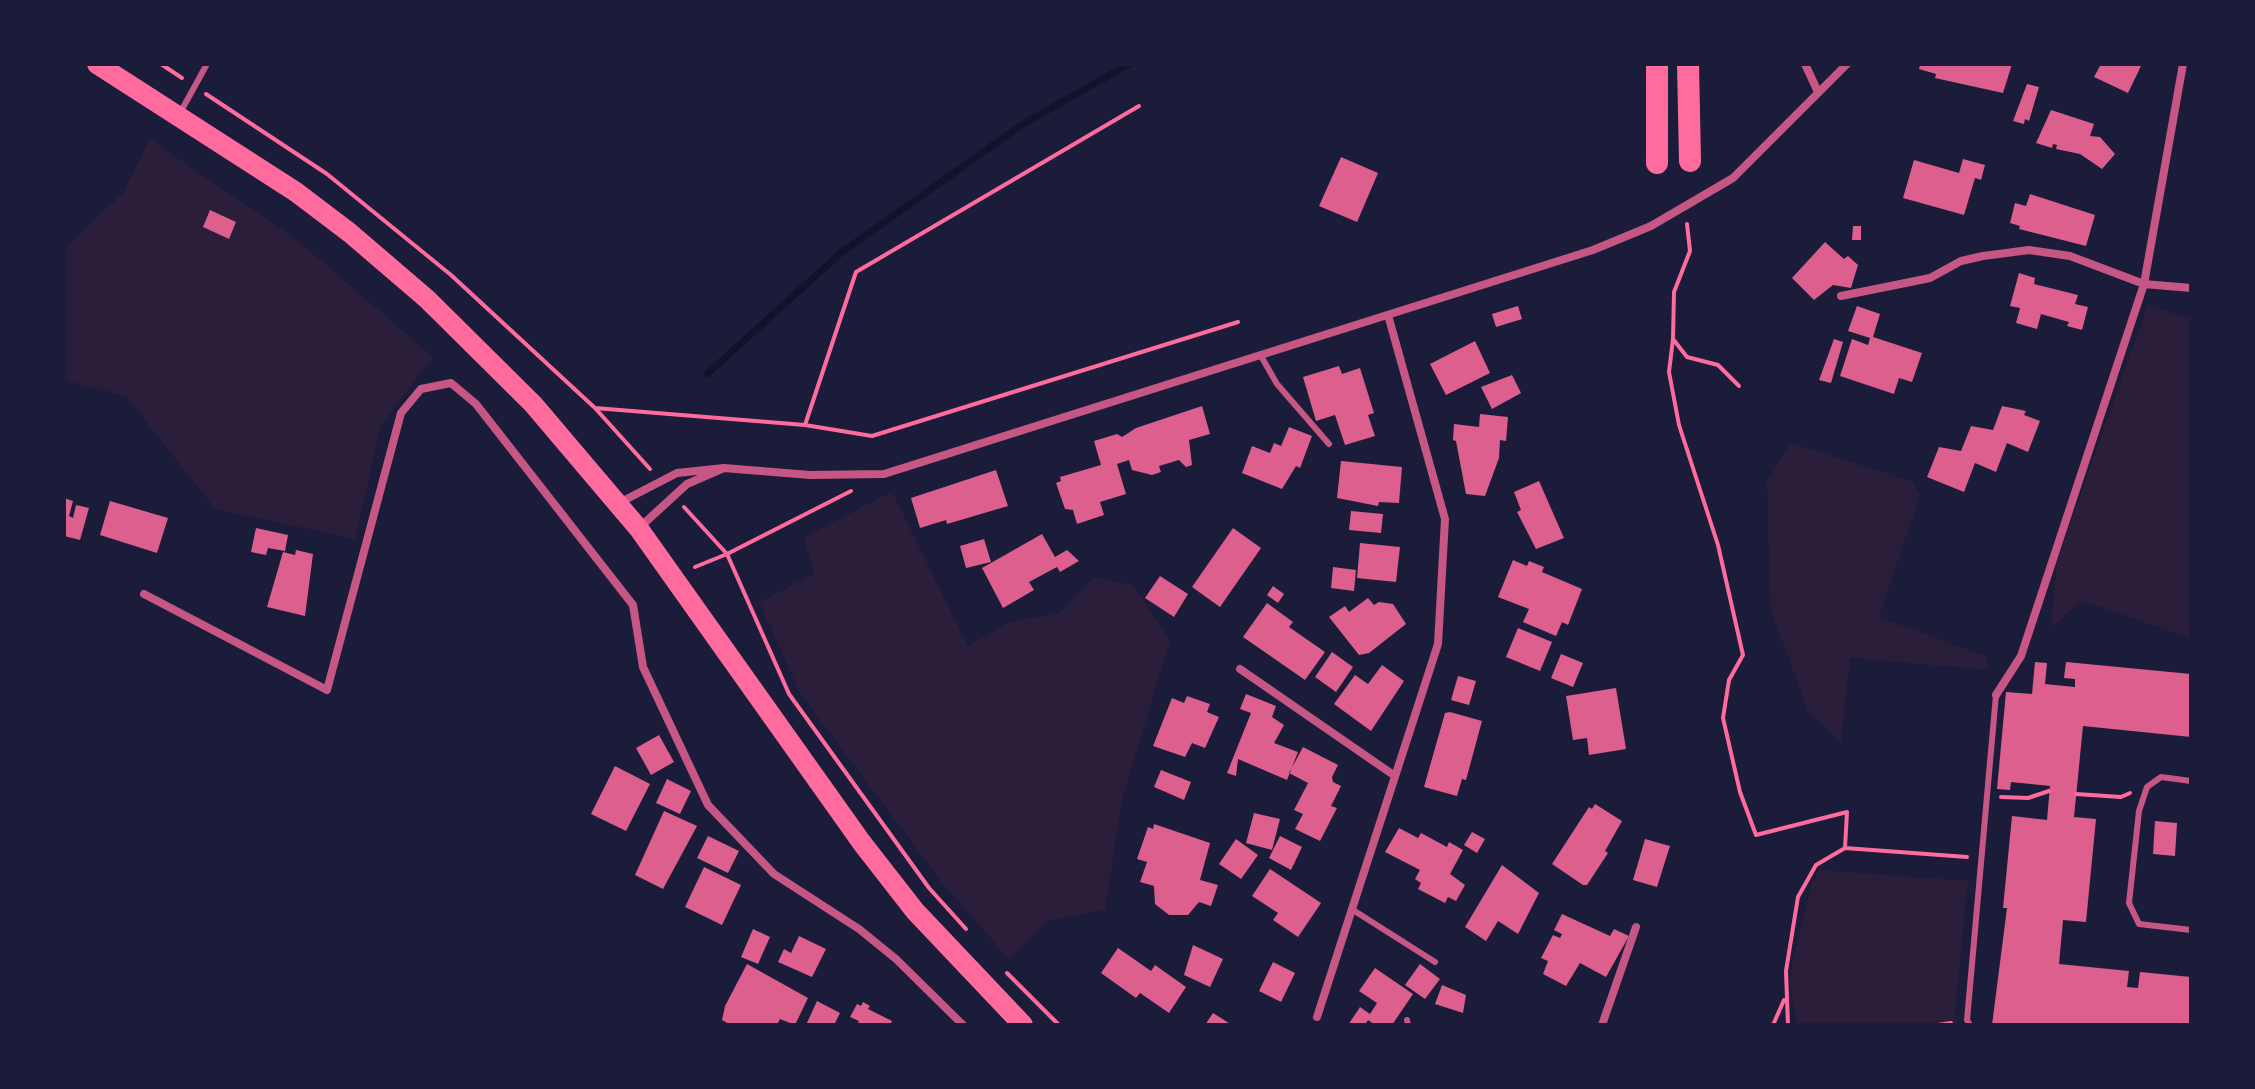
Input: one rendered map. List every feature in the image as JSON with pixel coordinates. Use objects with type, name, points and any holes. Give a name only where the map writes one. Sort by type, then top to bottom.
[{"type":"highway","points":[[1657,64],[1657,163]]},
{"type":"highway","points":[[1688,64],[1690,161]]},
{"type":"main road","points":[[97,64],[296,192],[427,299],[533,404],[639,529],[862,843],[915,911],[1023,1025]]},
{"type":"street","points":[[1805,64],[1818,92]]},
{"type":"street","points":[[617,503],[677,473],[724,468],[810,475],[884,474],[1593,250],[1651,226],[1733,178],[1847,64]]},
{"type":"street","points":[[1996,695],[2021,656],[2144,284],[2183,64]]},
{"type":"street","points":[[1841,296],[1930,278],[1961,261],[2029,250],[2070,256],[2144,284],[2191,288]]},
{"type":"street","points":[[1317,1017],[1438,644],[1445,519],[1388,315]]},
{"type":"street","points":[[144,594],[327,690],[401,413],[421,389],[451,383],[476,404],[633,605],[643,667],[708,805],[774,874],[859,929],[896,959],[963,1025]]},
{"type":"street","points":[[639,529],[687,484],[724,468]]},
{"type":"street","points":[[1240,669],[1395,776]]},
{"type":"street","points":[[1602,1025],[1636,927]]},
{"type":"lane","points":[[178,116],[207,64]]},
{"type":"lane","points":[[1261,356],[1277,384],[1329,444]]},
{"type":"lane","points":[[1970,1025],[1996,695]]},
{"type":"lane","points":[[2191,781],[2161,777],[2147,787],[2139,811],[2129,903],[2139,924],[2191,930]]},
{"type":"lane","points":[[1353,910],[1435,962]]},
{"type":"path","points":[[161,64],[327,174],[451,275],[595,408],[650,469]]},
{"type":"path","points":[[805,425],[856,272],[1139,106]]},
{"type":"path","points":[[1687,224],[1690,251],[1674,292],[1669,372],[1679,425],[1718,545],[1743,655],[1729,680],[1723,718],[1740,792],[1756,835],[1847,812],[1845,848]]},
{"type":"path","points":[[595,408],[805,425],[872,436],[1238,322]]},
{"type":"path","points":[[1673,339],[1687,357],[1718,365],[1739,386]]},
{"type":"path","points":[[695,567],[727,554],[884,474]]},
{"type":"path","points":[[683,506],[727,554],[789,694],[929,888],[967,930]]},
{"type":"path","points":[[1987,796],[2028,798],[2049,791]]},
{"type":"path","points":[[2076,794],[2121,797]]},
{"type":"path","points":[[1788,1025],[1785,998],[1798,897],[1816,865],[1845,848],[1981,858]]},
{"type":"path","points":[[998,964],[1059,1025]]},
{"type":"path","points":[[1773,1025],[1785,998]]},
{"type":"shaded area","points":[[150,139],[301,243],[433,357],[381,425],[355,539],[215,509],[126,396],[64,380],[64,249],[123,193]]},
{"type":"shaded area","points":[[2148,304],[2191,320],[2191,639],[2082,600],[2051,628],[2057,561]]},
{"type":"shaded area","points":[[1791,443],[1912,481],[1920,495],[1879,617],[1987,657],[1989,670],[1850,658],[1841,742],[1808,712],[1770,607],[1767,481]]},
{"type":"shaded area","points":[[892,492],[968,646],[1012,621],[1059,614],[1093,577],[1133,585],[1170,641],[1122,800],[1105,910],[1048,921],[1010,960],[944,885],[800,693],[759,602],[814,574],[804,537]]},
{"type":"shaded area","points":[[1819,870],[1968,881],[1955,1014],[1958,1025],[1797,1025],[1789,978],[1812,883]]},
{"type":"building","points":[[1920,64],[2012,64],[2003,93],[1935,78],[1936,74],[1919,69]]},
{"type":"building","points":[[2101,64],[2141,66],[2128,93],[2094,77]]},
{"type":"building","points":[[2027,84],[2039,87],[2029,121],[2025,119],[2024,124],[2013,121]]},
{"type":"building","points":[[2051,110],[2094,124],[2090,136],[2100,137],[2115,154],[2102,169],[2080,154],[2056,149],[2057,145],[2053,144],[2052,148],[2036,143]]},
{"type":"building","points":[[1341,157],[1378,173],[1357,222],[1319,206]]},
{"type":"building","points":[[1963,159],[1985,165],[1981,180],[1975,178],[1964,215],[1903,198],[1914,160],[1959,173]]},
{"type":"building","points":[[2030,194],[2095,215],[2086,246],[2019,229],[2020,226],[2010,223],[2015,203],[2026,206]]},
{"type":"building","points":[[210,210],[236,222],[229,239],[203,227]]},
{"type":"building","points":[[1853,226],[1861,226],[1861,240],[1852,240]]},
{"type":"building","points":[[1825,242],[1844,259],[1848,256],[1858,265],[1851,288],[1833,285],[1814,300],[1792,278]]},
{"type":"building","points":[[2019,273],[2035,278],[2034,284],[2078,295],[2075,304],[2088,307],[2082,330],[2067,326],[2069,322],[2041,314],[2037,329],[2016,323],[2020,308],[2010,306]]},
{"type":"building","points":[[1518,306],[1522,319],[1496,327],[1492,314]]},
{"type":"building","points":[[1857,306],[1880,314],[1873,337],[1922,353],[1912,382],[1899,378],[1894,394],[1840,376],[1852,339],[1868,345],[1870,338],[1848,331]]},
{"type":"building","points":[[1834,339],[1843,342],[1831,383],[1819,380]]},
{"type":"building","points":[[1475,341],[1490,373],[1446,395],[1430,364]]},
{"type":"building","points":[[1339,366],[1342,374],[1360,368],[1374,413],[1368,415],[1375,436],[1345,445],[1335,415],[1316,421],[1303,377]]},
{"type":"building","points":[[1512,375],[1521,393],[1492,409],[1481,387]]},
{"type":"building","points":[[1202,406],[1210,434],[1189,440],[1192,465],[1186,467],[1179,460],[1159,466],[1161,472],[1152,475],[1132,470],[1129,460],[1117,464],[1126,494],[1100,502],[1104,515],[1077,524],[1073,510],[1065,509],[1056,483],[1061,481],[1060,477],[1101,465],[1094,441],[1117,434],[1122,437],[1136,428]]},
{"type":"building","points":[[2002,406],[2026,411],[2024,415],[2040,421],[2028,452],[2007,443],[1996,472],[1975,463],[1964,492],[1927,477],[1939,447],[1961,451],[1971,426],[1993,430]]},
{"type":"building","points":[[1480,414],[1508,417],[1506,441],[1500,440],[1499,458],[1485,496],[1466,494],[1456,441],[1453,440],[1454,424],[1479,427]]},
{"type":"building","points":[[1289,427],[1312,436],[1300,468],[1296,466],[1282,489],[1242,473],[1252,446],[1270,453],[1274,443],[1281,446]]},
{"type":"building","points":[[1341,461],[1402,467],[1399,503],[1379,502],[1378,506],[1337,498]]},
{"type":"building","points":[[996,470],[1008,506],[947,524],[946,520],[920,528],[911,498]]},
{"type":"building","points":[[1539,481],[1564,538],[1536,549],[1517,512],[1521,510],[1514,492]]},
{"type":"building","points":[[64,498],[73,501],[69,516],[73,518],[76,505],[89,508],[80,540],[64,536]]},
{"type":"building","points":[[110,501],[168,518],[157,553],[100,535]]},
{"type":"building","points":[[1351,511],[1383,514],[1381,533],[1349,530]]},
{"type":"building","points":[[256,528],[288,535],[285,551],[268,548],[266,555],[251,552]]},
{"type":"building","points":[[1233,528],[1261,548],[1220,607],[1192,587]]},
{"type":"building","points":[[1042,534],[1055,557],[1067,550],[1079,561],[1060,572],[1057,567],[1029,582],[1034,590],[1003,608],[982,568]]},
{"type":"building","points":[[984,539],[991,562],[966,568],[960,546]]},
{"type":"building","points":[[1360,543],[1400,547],[1396,582],[1357,578]]},
{"type":"building","points":[[296,550],[313,554],[305,616],[267,607],[283,552],[295,555]]},
{"type":"building","points":[[1513,560],[1527,566],[1529,561],[1544,567],[1542,572],[1582,589],[1568,625],[1562,622],[1556,636],[1523,622],[1529,609],[1498,597]]},
{"type":"building","points":[[1333,567],[1356,570],[1354,591],[1331,588]]},
{"type":"building","points":[[1160,576],[1188,594],[1174,617],[1145,598]]},
{"type":"building","points":[[1273,586],[1284,594],[1278,603],[1267,595]]},
{"type":"building","points":[[1368,598],[1374,605],[1379,602],[1393,604],[1406,624],[1369,653],[1359,655],[1329,617],[1345,606],[1349,612]]},
{"type":"building","points":[[1267,603],[1293,622],[1289,627],[1325,652],[1305,680],[1243,637]]},
{"type":"building","points":[[1518,628],[1552,642],[1540,671],[1506,657]]},
{"type":"building","points":[[1332,652],[1353,667],[1336,692],[1315,677]]},
{"type":"building","points":[[1561,654],[1583,663],[1573,687],[1551,678]]},
{"type":"building","points":[[2035,662],[2047,663],[2045,684],[2075,687],[2075,679],[2064,678],[2066,662],[2191,674],[2191,737],[2083,726],[2074,817],[2096,819],[2086,922],[2063,920],[2059,964],[2129,971],[2127,987],[2138,988],[2140,972],[2191,977],[2191,1025],[1992,1025],[2007,908],[2003,908],[2012,816],[2047,820],[2050,786],[2011,782],[2010,790],[1997,789],[2006,692],[2032,694]]},
{"type":"building","points":[[1382,665],[1404,681],[1371,731],[1334,704],[1355,675],[1368,684]]},
{"type":"building","points":[[1458,676],[1476,681],[1469,705],[1451,700]]},
{"type":"building","points":[[1616,688],[1626,749],[1589,755],[1587,738],[1573,740],[1566,696]]},
{"type":"building","points":[[1246,694],[1276,706],[1272,717],[1284,725],[1274,743],[1298,752],[1287,780],[1238,759],[1236,776],[1227,773],[1251,713],[1240,709]]},
{"type":"building","points":[[1187,696],[1210,704],[1207,712],[1219,717],[1205,748],[1192,743],[1185,757],[1153,746],[1172,698],[1184,703]]},
{"type":"building","points":[[1445,713],[1482,721],[1466,780],[1462,779],[1457,796],[1424,787]]},
{"type":"building","points":[[659,735],[674,762],[651,775],[636,748]]},
{"type":"building","points":[[1303,747],[1338,765],[1332,777],[1333,782],[1341,786],[1331,806],[1337,808],[1320,841],[1295,829],[1303,814],[1294,810],[1308,783],[1289,773]]},
{"type":"building","points":[[615,766],[650,784],[626,831],[591,814]]},
{"type":"building","points":[[1161,770],[1191,782],[1184,800],[1154,787]]},
{"type":"building","points":[[667,779],[691,791],[680,814],[656,803]]},
{"type":"building","points":[[1595,804],[1622,821],[1605,851],[1608,853],[1587,885],[1583,885],[1552,864],[1589,807],[1592,809]]},
{"type":"building","points":[[664,811],[697,826],[663,889],[635,875]]},
{"type":"building","points":[[1254,813],[1280,819],[1272,850],[1246,843]]},
{"type":"building","points":[[2155,821],[2177,823],[2175,856],[2153,854]]},
{"type":"building","points":[[1154,824],[1210,843],[1200,880],[1218,885],[1211,906],[1199,902],[1188,915],[1169,915],[1155,904],[1154,886],[1140,882],[1147,862],[1137,859],[1148,827],[1153,829]]},
{"type":"building","points":[[1399,828],[1418,838],[1421,833],[1447,847],[1449,842],[1463,850],[1450,874],[1465,885],[1456,901],[1448,897],[1445,903],[1418,889],[1421,883],[1415,879],[1420,870],[1385,852]]},
{"type":"building","points":[[1472,832],[1485,839],[1477,853],[1464,845]]},
{"type":"building","points":[[708,836],[739,851],[728,873],[697,858]]},
{"type":"building","points":[[1280,836],[1302,847],[1291,870],[1269,858]]},
{"type":"building","points":[[1236,839],[1258,855],[1241,879],[1219,864]]},
{"type":"building","points":[[1645,839],[1670,846],[1657,887],[1633,880]]},
{"type":"building","points":[[1502,865],[1539,893],[1518,934],[1498,921],[1486,941],[1465,927]]},
{"type":"building","points":[[704,867],[741,885],[722,925],[685,907]]},
{"type":"building","points":[[1270,869],[1321,903],[1298,937],[1273,920],[1278,913],[1252,896]]},
{"type":"building","points":[[1562,914],[1610,936],[1614,929],[1629,936],[1606,977],[1580,963],[1566,986],[1543,974],[1548,961],[1541,958],[1553,935],[1560,938],[1562,934],[1554,930]]},
{"type":"building","points":[[753,929],[770,937],[758,964],[741,957]]},
{"type":"building","points":[[799,936],[826,949],[812,977],[778,962],[784,949],[791,953]]},
{"type":"building","points":[[1193,945],[1223,959],[1210,987],[1184,975]]},
{"type":"building","points":[[1118,948],[1151,971],[1155,965],[1186,987],[1169,1013],[1140,993],[1136,998],[1101,973]]},
{"type":"building","points":[[1273,962],[1295,973],[1281,1002],[1259,991]]},
{"type":"building","points":[[747,964],[808,998],[795,1025],[780,1019],[777,1025],[731,1025],[722,1020],[725,1006]]},
{"type":"building","points":[[1420,964],[1440,979],[1425,999],[1405,985]]},
{"type":"building","points":[[1375,968],[1413,994],[1392,1025],[1375,1025],[1368,1020],[1365,1025],[1348,1025],[1360,1007],[1370,1014],[1377,1003],[1359,991]]},
{"type":"building","points":[[1442,985],[1466,995],[1463,1013],[1435,1004]]},
{"type":"building","points":[[817,1001],[840,1013],[834,1025],[806,1025]]},
{"type":"building","points":[[863,1002],[870,1006],[868,1009],[892,1021],[890,1025],[857,1025],[859,1021],[850,1017],[857,1004],[861,1006]]},
{"type":"building","points":[[1213,1013],[1232,1025],[1205,1025]]},
{"type":"waterway","points":[[707,374],[842,252],[1023,124],[1129,64]]}]
